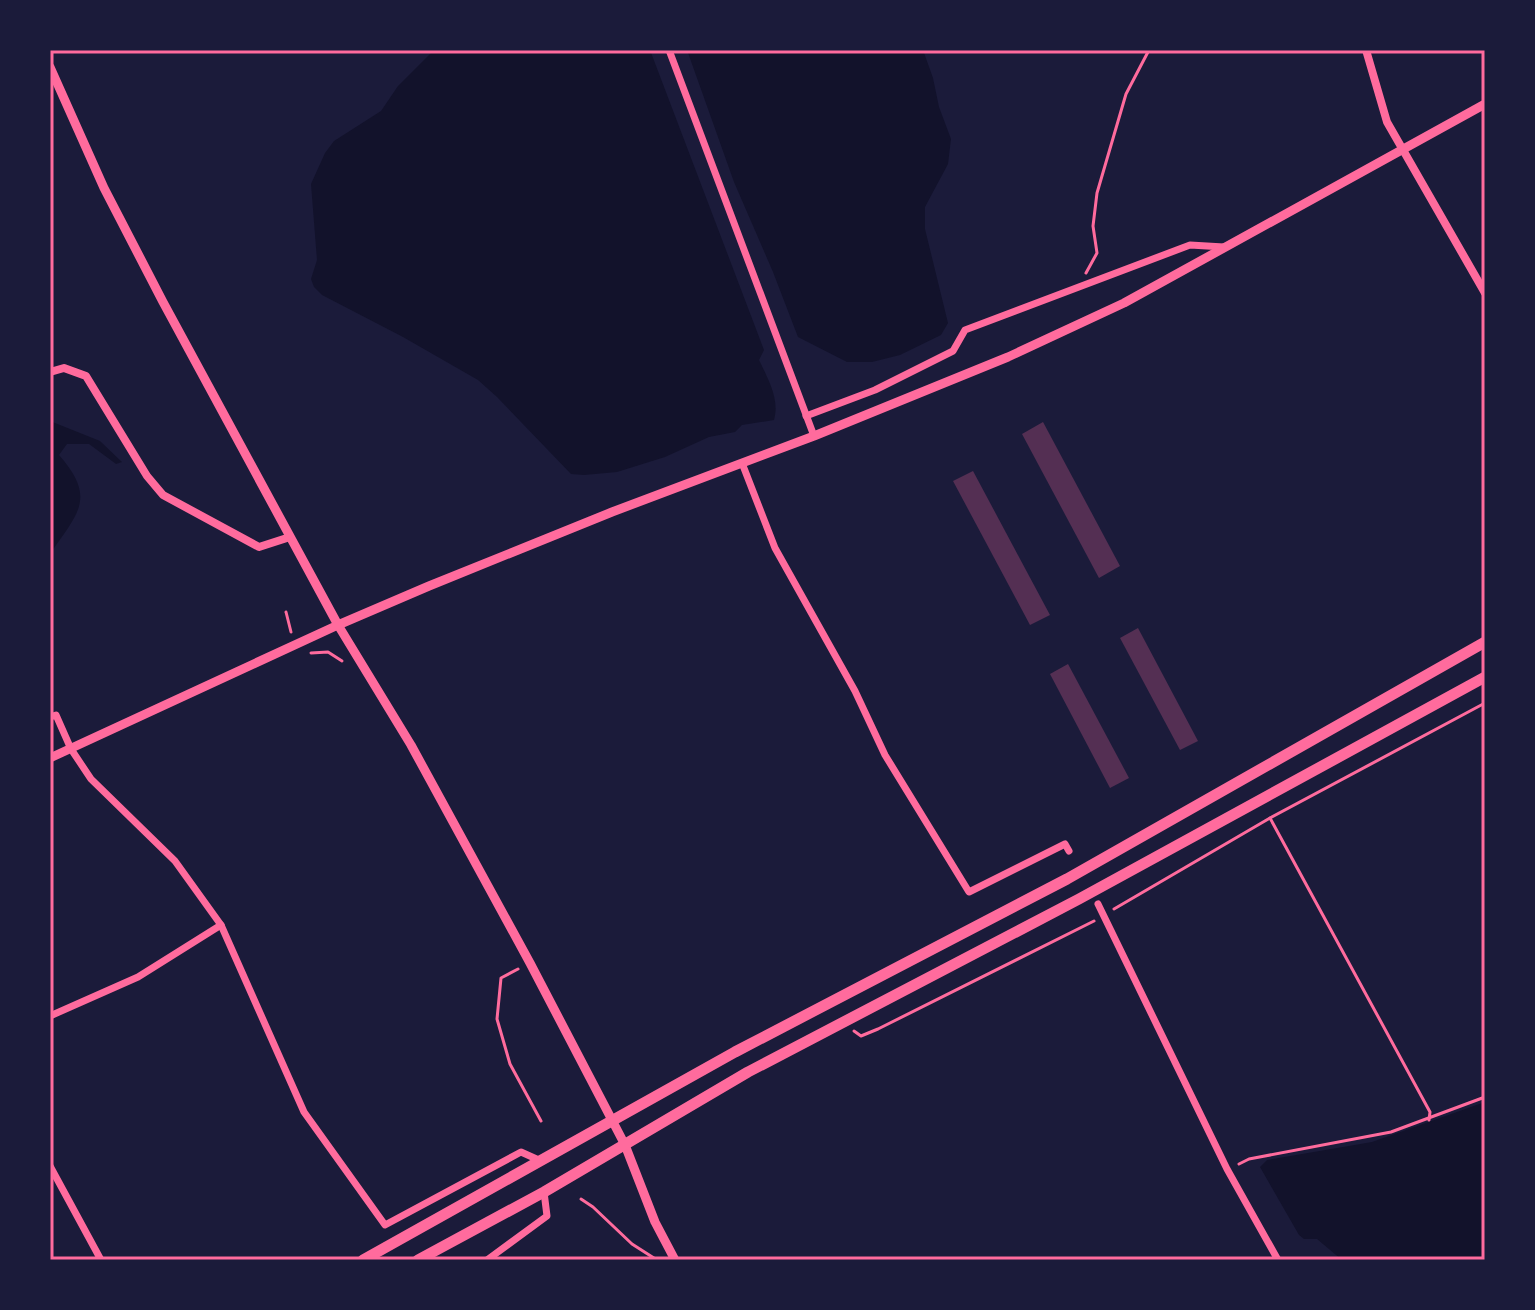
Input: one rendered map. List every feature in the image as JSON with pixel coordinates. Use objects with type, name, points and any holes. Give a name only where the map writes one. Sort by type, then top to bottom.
[{"type":"highway","points":[[363,1260],[612,1120],[1067,879],[1485,642]]},
{"type":"highway","points":[[418,1260],[544,1192],[748,1072],[1079,899],[1485,677]]},
{"type":"main road","points":[[50,67],[104,188],[290,537],[338,625],[411,745],[530,963],[625,1145],[655,1222],[675,1260]]},
{"type":"main road","points":[[50,758],[338,625],[598,518],[814,436],[1008,357],[1124,303],[1485,104]]},
{"type":"street","points":[[669,50],[814,436]]},
{"type":"street","points":[[1366,50],[1387,122],[1485,293]]},
{"type":"street","points":[[806,416],[875,390],[953,351],[965,330],[1190,245],[1226,247]]},
{"type":"street","points":[[50,372],[64,368],[86,376],[147,476],[163,495],[259,547],[290,537]]},
{"type":"street","points":[[742,463],[775,548],[855,691],[885,755],[969,892],[1065,844],[1069,851]]},
{"type":"street","points":[[50,717],[56,715],[71,749],[91,779],[175,861],[221,925],[304,1112],[385,1225],[521,1152],[541,1161]]},
{"type":"street","points":[[1098,904],[1227,1169],[1278,1260]]},
{"type":"street","points":[[50,1016],[138,977],[221,925]]},
{"type":"street","points":[[50,1166],[101,1260]]},
{"type":"street","points":[[487,1260],[547,1216],[544,1192]]},
{"type":"path","points":[[1078,288],[1097,253],[1093,226],[1097,193],[1126,94],[1149,50]]},
{"type":"path","points":[[286,612],[292,635]]},
{"type":"path","points":[[312,652],[328,652],[342,661]]},
{"type":"path","points":[[845,1022],[861,1036],[1103,916],[1270,818],[1485,703]]},
{"type":"path","points":[[1270,818],[1430,1112],[1429,1120]]},
{"type":"path","points":[[530,963],[501,978],[497,1019],[510,1064],[541,1121]]},
{"type":"path","points":[[1227,1169],[1249,1159],[1391,1132],[1485,1097]]},
{"type":"path","points":[[581,1199],[632,1244],[657,1260]]},
{"type":"shaded area","points":[[434,50],[650,50],[764,350],[759,360],[774,397],[774,420],[742,425],[735,432],[709,437],[665,457],[617,472],[571,474],[478,380],[322,295],[314,287],[311,279],[317,260],[311,184],[325,153],[334,141],[381,111],[398,86]]},
{"type":"shaded area","points":[[687,50],[923,50],[951,139],[948,164],[925,207],[925,229],[948,323],[941,335],[900,355],[872,362],[847,362],[798,337],[734,182]]},
{"type":"shaded area","points":[[50,421],[100,441],[122,462],[116,464],[89,444],[67,444],[59,455],[78,483],[79,505],[69,527],[50,554]]},
{"type":"shaded area","points":[[1485,1102],[1485,1260],[1342,1260],[1317,1239],[1304,1239],[1299,1235],[1260,1167],[1267,1160],[1372,1142]]},
{"type":"building","points":[[1043,422],[1120,566],[1099,578],[1022,434]]},
{"type":"building","points":[[973,471],[1050,615],[1030,625],[953,481]]},
{"type":"building","points":[[1138,628],[1198,741],[1180,750],[1120,638]]},
{"type":"building","points":[[1068,664],[1129,778],[1110,788],[1050,674]]}]
